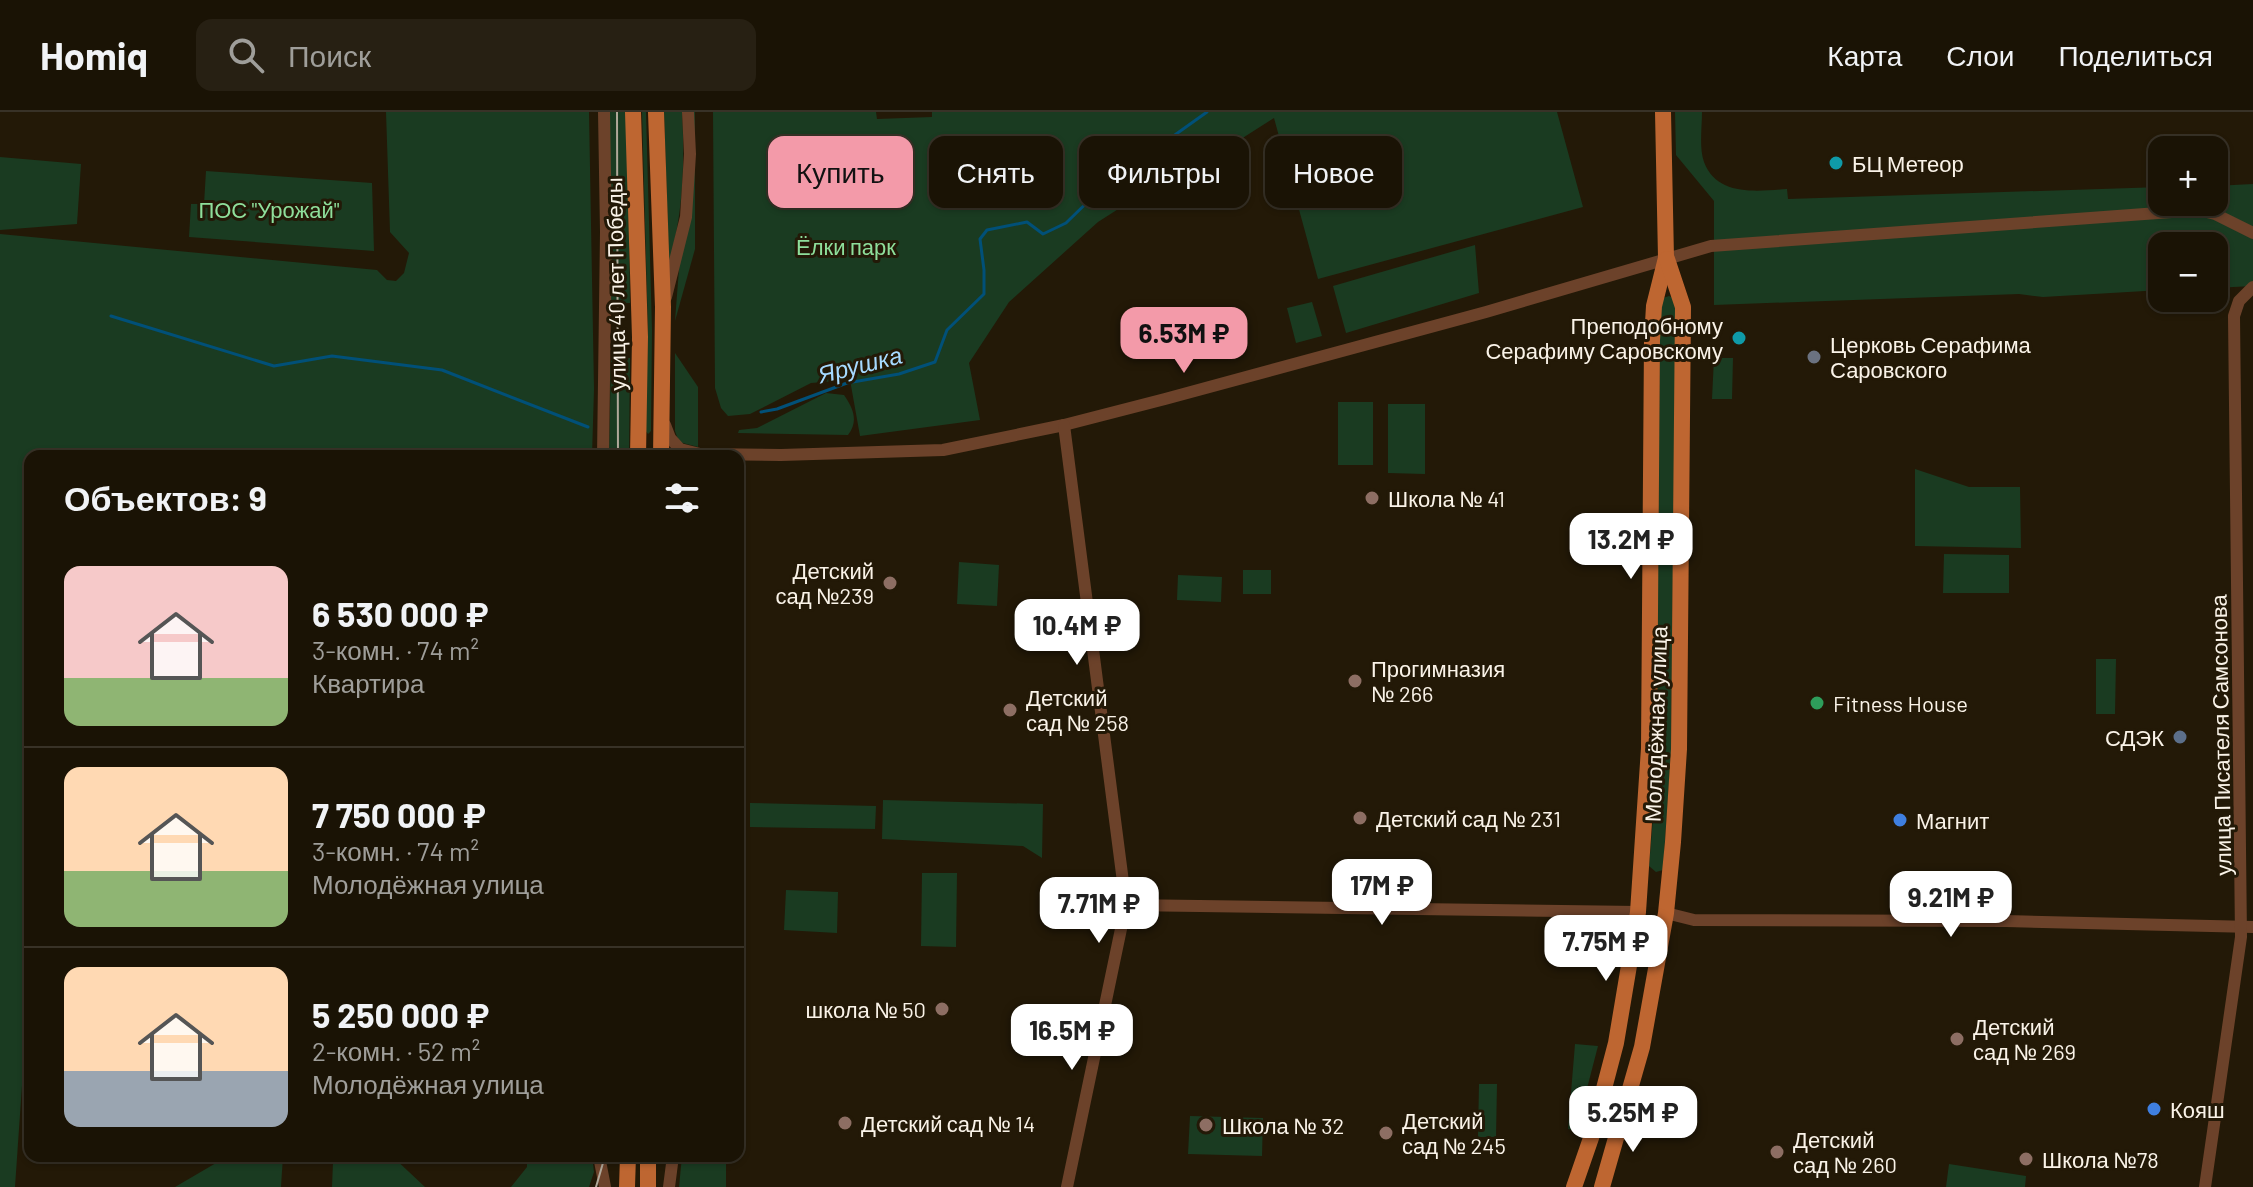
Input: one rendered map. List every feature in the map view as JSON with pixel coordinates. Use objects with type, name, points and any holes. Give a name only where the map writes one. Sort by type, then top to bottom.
[{"type":"main road","name":"улица 40 лет Победы","points":[[633,112],[640,337],[638,449]]},
{"type":"main road","name":"улица 40 лет Победы","points":[[656,112],[663,307],[662,450]]},
{"type":"main road","name":"Молодёжная улица","points":[[1574,1187],[1591,1138],[1616,1043],[1638,912],[1649,748],[1652,340],[1654,306],[1666,258],[1663,112]]},
{"type":"main road","name":"Молодёжная улица","points":[[1602,1187],[1642,1047],[1666,913],[1679,749],[1683,307],[1666,258]]},
{"type":"main road","points":[[638,449],[662,450]]},
{"type":"main road","points":[[1638,912],[1666,913]]},
{"type":"main road","points":[[624,1182],[627,1162]]},
{"type":"main road","points":[[648,1162],[648,1187]]},
{"type":"street","name":"улица 40 лет Победы","points":[[603,450],[604,112]]},
{"type":"street","name":"улица 40 лет Победы","points":[[663,307],[686,217],[690,154],[688,112]]},
{"type":"street","points":[[744,455],[943,450],[1064,425],[1433,327],[1711,246],[2193,210],[2215,214],[2253,233]]},
{"type":"street","name":"улица Писателя Самсонова","points":[[2205,1187],[2247,926],[2234,316],[2239,301],[2253,287]]},
{"type":"street","points":[[662,418],[670,438],[682,450]]},
{"type":"street","points":[[1064,425],[1126,905],[1067,1187]]},
{"type":"street","points":[[1126,905],[1638,912]]},
{"type":"street","points":[[1666,913],[1694,920],[2247,926]]},
{"type":"street","points":[[600,1162],[605,1187]]},
{"type":"street","points":[[669,1187],[672,1162]]},
{"type":"green space","points":[[386,112],[589,112],[592,450],[24,450],[24,1057],[15,1187],[0,1187],[0,234],[377,270],[387,280],[396,281],[404,273],[409,253],[390,232]]},
{"type":"green space","points":[[607,112],[627,112],[630,303],[610,303]]},
{"type":"green space","points":[[642,112],[646,112],[652,330],[651,431],[648,434],[645,430],[648,332]]},
{"type":"green space","points":[[664,112],[682,112],[683,132],[680,207],[669,264]]},
{"type":"green space","points":[[691,112],[695,112],[695,249],[675,321]]},
{"type":"green space","name":"Ёлки парк","points":[[713,112],[876,112],[877,119],[932,117],[932,112],[1557,112],[1583,207],[1318,279],[1299,208],[1402,208],[1402,136],[1279,136],[1274,118],[1246,136],[1079,136],[1079,208],[1120,208],[1098,222],[1009,302],[969,363],[980,420],[860,436],[850,380],[811,383],[750,414],[728,416],[721,408],[715,388]]},
{"type":"green space","points":[[1675,112],[1702,112],[1702,156],[1710,173],[1718,181],[1740,189],[1787,189],[1788,199],[2148,187],[2148,216],[2228,216],[2228,185],[2253,184],[2253,286],[2228,287],[2228,232],[2148,232],[2148,291],[2043,297],[2019,294],[1714,305],[1714,201],[1676,155]]},
{"type":"green space","points":[[0,157],[81,164],[77,224],[0,230]]},
{"type":"green space","name":"ПОС \"Урожай\"","points":[[206,171],[372,183],[374,251],[189,237],[191,204],[204,204]]},
{"type":"green space","points":[[1475,245],[1479,293],[1346,333],[1333,286]]},
{"type":"green space","points":[[1669,296],[1676,299],[1671,753],[1663,870],[1656,872],[1649,866],[1655,795],[1657,706],[1660,299]]},
{"type":"green space","points":[[1312,302],[1322,336],[1296,343],[1287,308]]},
{"type":"green space","points":[[675,353],[698,387],[698,447],[679,442],[675,431]]},
{"type":"green space","points":[[611,358],[630,358],[629,450],[609,450]]},
{"type":"green space","points":[[1714,358],[1733,358],[1732,399],[1712,399]]},
{"type":"green space","points":[[826,393],[844,395],[850,405],[854,420],[848,435],[738,433],[739,430],[757,428]]},
{"type":"green space","points":[[1338,402],[1373,402],[1373,465],[1338,465]]},
{"type":"green space","points":[[1388,404],[1425,404],[1425,474],[1388,473]]},
{"type":"green space","points":[[1915,469],[1969,487],[2020,487],[2021,548],[1915,546]]},
{"type":"green space","points":[[1944,554],[2009,555],[2009,593],[1943,593]]},
{"type":"green space","points":[[959,562],[999,565],[997,606],[957,604]]},
{"type":"green space","points":[[1243,570],[1271,570],[1271,594],[1243,594]]},
{"type":"green space","points":[[1178,575],[1222,577],[1221,602],[1177,600]]},
{"type":"green space","points":[[2096,659],[2116,659],[2115,714],[2096,714]]},
{"type":"green space","points":[[883,800],[1043,804],[1042,858],[1023,846],[882,839]]},
{"type":"green space","points":[[750,803],[876,806],[875,829],[750,827]]},
{"type":"green space","points":[[922,873],[957,873],[956,947],[921,946]]},
{"type":"green space","points":[[786,890],[838,892],[837,933],[784,930]]},
{"type":"green space","points":[[1575,1044],[1598,1046],[1576,1131],[1568,1129]]},
{"type":"green space","points":[[1479,1084],[1497,1084],[1496,1137],[1478,1137]]},
{"type":"green space","points":[[1190,1116],[1263,1118],[1262,1156],[1188,1154]]},
{"type":"green space","points":[[218,1162],[283,1162],[281,1187],[175,1187]]},
{"type":"green space","points":[[333,1162],[398,1162],[425,1187],[332,1187]]},
{"type":"green space","points":[[527,1162],[593,1162],[594,1172],[589,1187],[511,1187],[527,1167]]},
{"type":"green space","points":[[681,1162],[726,1162],[726,1187],[679,1187]]},
{"type":"green space","points":[[1949,1164],[2026,1176],[2025,1187],[1946,1187]]},
{"type":"waterway","name":"Ярушка","points":[[761,412],[847,383],[899,374],[935,362],[947,330],[984,294],[980,239],[987,230],[1027,222],[1043,234],[1066,223],[1106,184],[1207,112]]},
{"type":"waterway","points":[[111,316],[274,366],[332,356],[442,370],[588,427]]},
{"type":"tram line","points":[[617,112],[618,450]]},
{"type":"tram line","points":[[596,1187],[603,1162]]},
{"type":"place","name":"БЦ Метеор","points":[[1836,163]]},
{"type":"place","name":"Преподобному Серафиму Саровскому","points":[[1739,338]]},
{"type":"place","name":"Церковь Серафима Саровского","points":[[1814,357]]},
{"type":"place","name":"Школа № 41","points":[[1372,498]]},
{"type":"place","name":"Детский сад №239","points":[[890,583]]},
{"type":"place","name":"Прогимназия № 266","points":[[1355,681]]},
{"type":"place","name":"Fitness House","points":[[1817,703]]},
{"type":"place","name":"Детский сад № 258","points":[[1010,710]]},
{"type":"place","name":"СДЭК","points":[[2180,737]]},
{"type":"place","name":"Детский сад № 231","points":[[1360,818]]},
{"type":"place","name":"Магнит","points":[[1900,820]]},
{"type":"place","name":"школа № 50","points":[[942,1009]]},
{"type":"place","name":"Детский сад № 269","points":[[1957,1039]]},
{"type":"place","name":"Кояш","points":[[2154,1109]]},
{"type":"place","name":"Детский сад № 14","points":[[845,1123]]},
{"type":"place","name":"Школа № 32","points":[[1206,1125]]},
{"type":"place","name":"Детский сад № 245","points":[[1386,1133]]},
{"type":"place","name":"Детский сад № 260","points":[[1777,1152]]},
{"type":"place","name":"Школа №78","points":[[2026,1159]]}]
